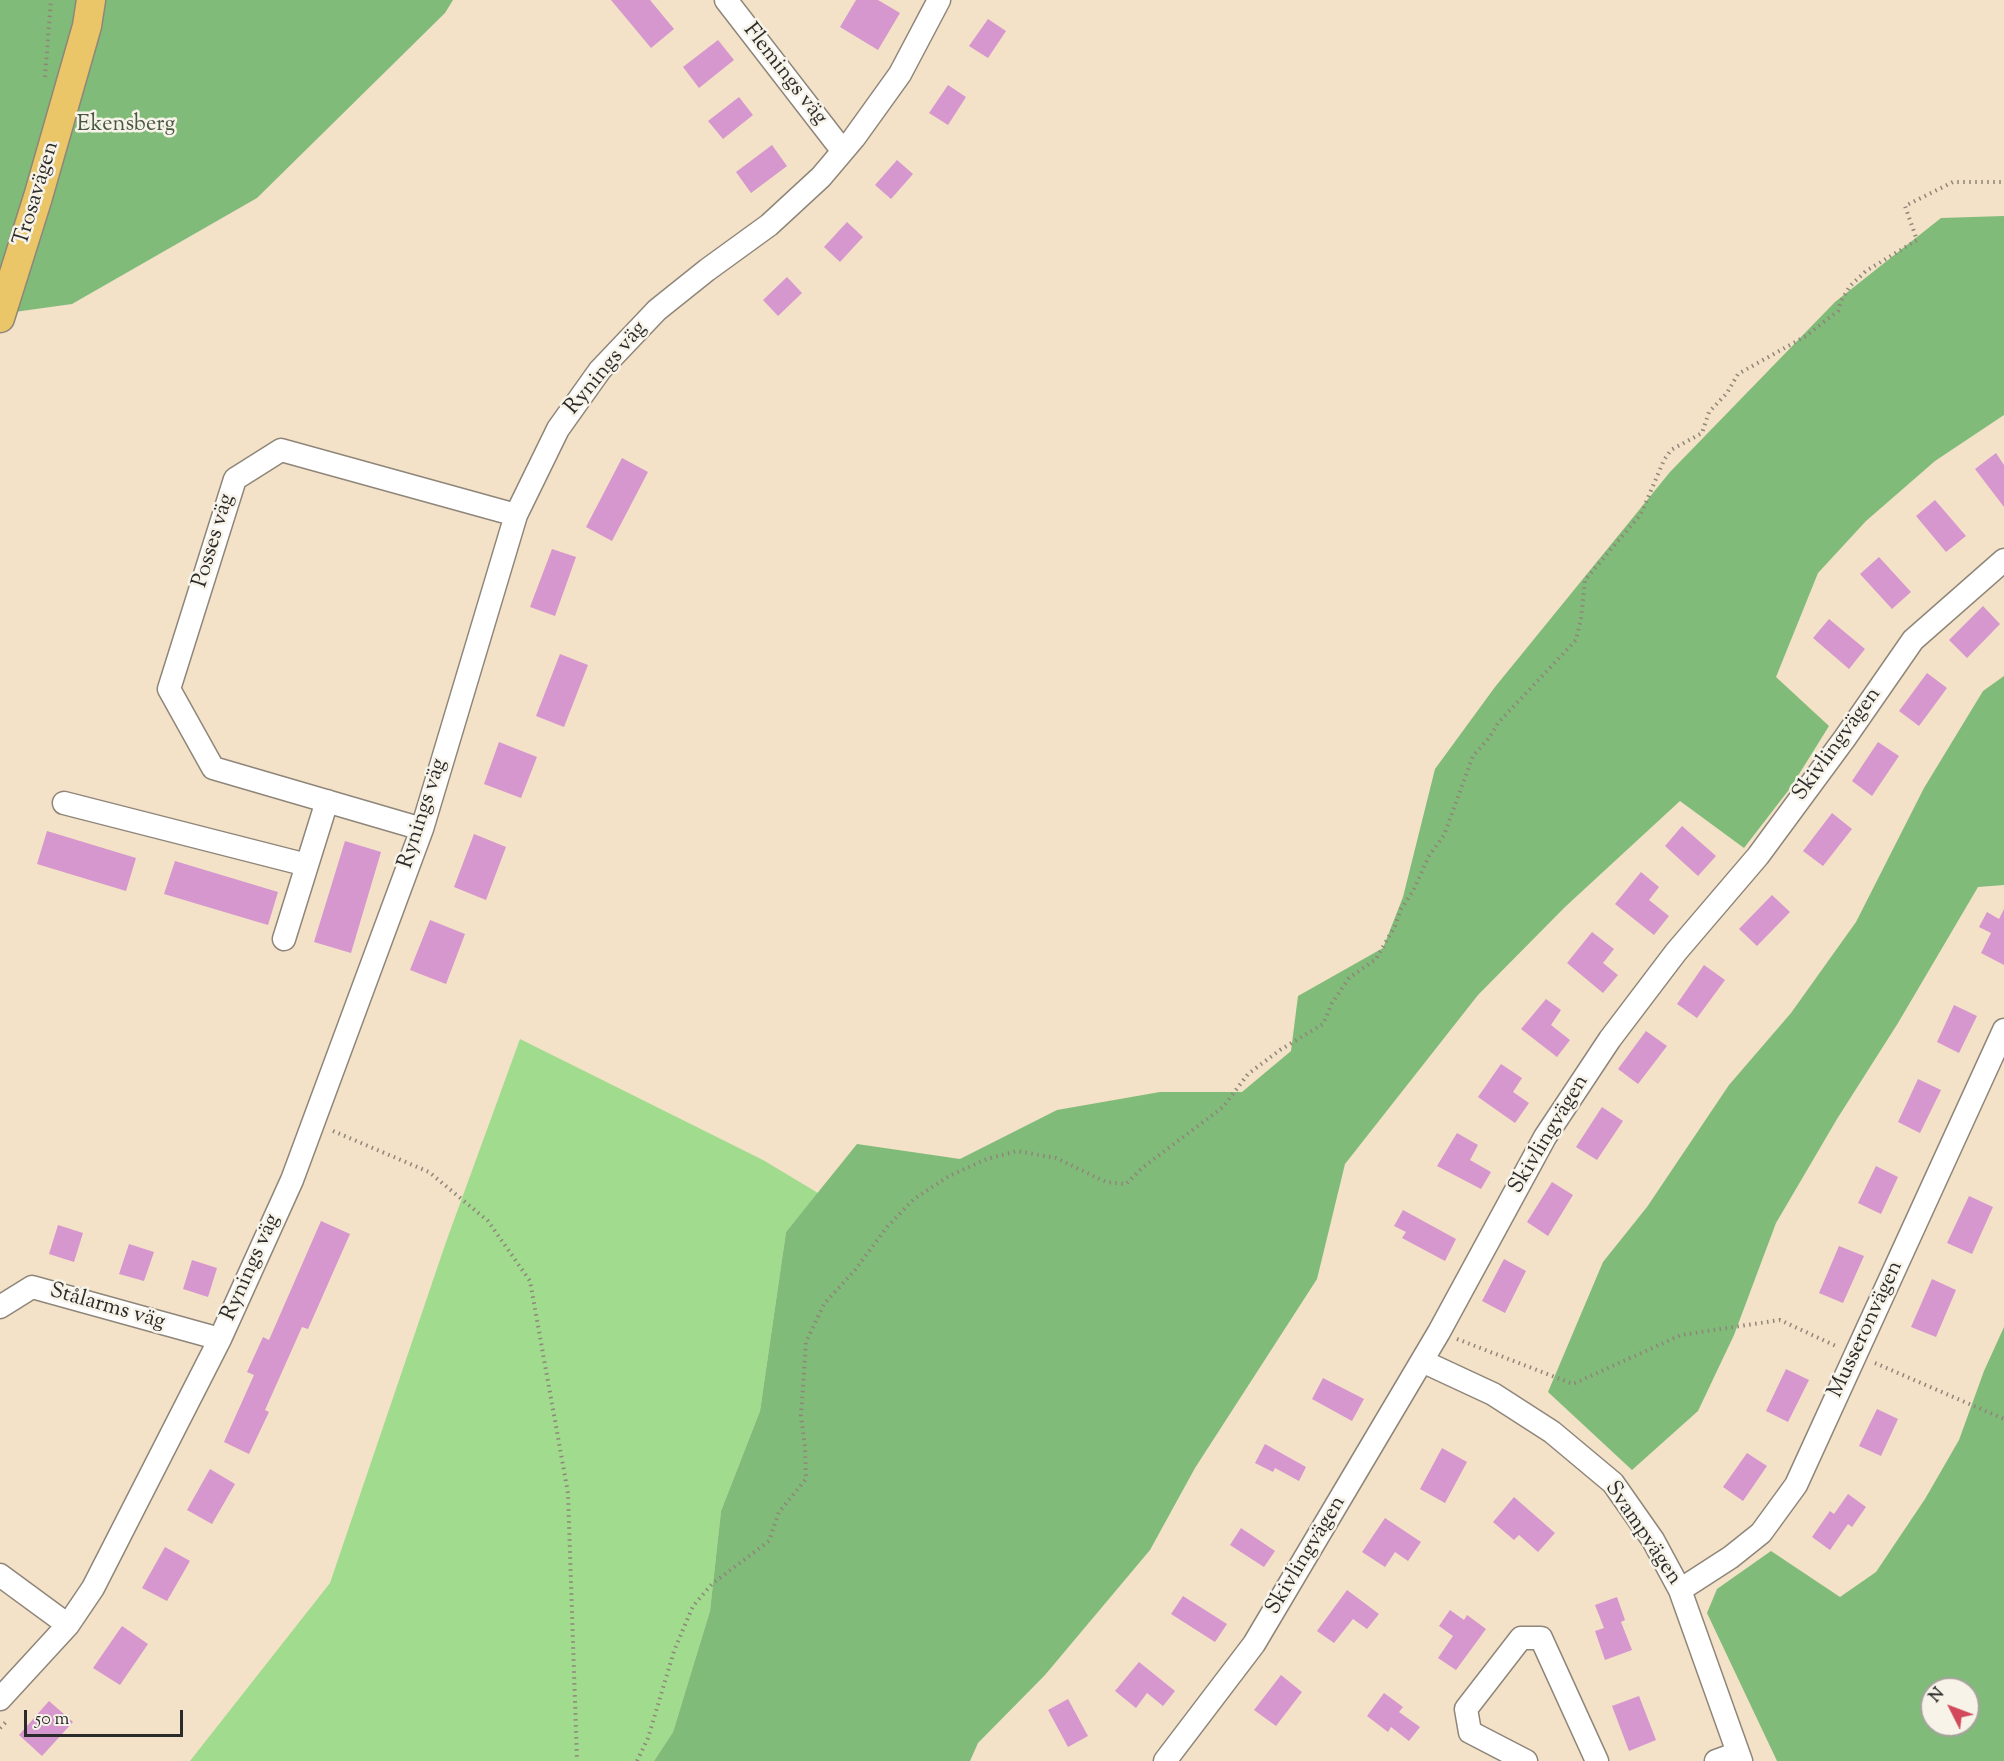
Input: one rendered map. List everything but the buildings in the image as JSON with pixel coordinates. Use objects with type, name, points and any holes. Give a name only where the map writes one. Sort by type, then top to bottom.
[{"type":"main road","name":"Trosavägen","points":[[0,318],[42,186],[87,26],[92,0]]},
{"type":"street","name":"Flemings väg","points":[[726,0],[842,150]]},
{"type":"street","name":"Rynings väg","points":[[8,1706],[93,1588],[220,1340],[291,1180],[422,829],[516,515],[558,429],[600,370],[657,310],[707,270],[770,225],[821,177],[854,138],[900,74],[939,0]]},
{"type":"street","name":"Posses väg","points":[[422,829],[213,768],[169,689],[235,479],[281,450],[516,515]]},
{"type":"street","name":"Skivlingvägen","points":[[1165,1761],[1254,1644],[1439,1332],[1545,1137],[1610,1039],[1676,952],[1758,856],[1845,738],[1913,640],[2004,560]]},
{"type":"street","points":[[284,939],[327,801]]},
{"type":"street","points":[[64,803],[307,865]]},
{"type":"street","name":"Musseronvägen","points":[[1680,1590],[1731,1557],[1761,1533],[1796,1485],[2004,1030]]},
{"type":"street","name":"Stålarms väg","points":[[0,1307],[32,1287],[220,1340]]},
{"type":"street","name":"Svampvägen","points":[[1422,1360],[1493,1394],[1532,1419],[1552,1432],[1613,1483],[1653,1540],[1680,1590],[1740,1757]]},
{"type":"street","points":[[0,1575],[68,1625]]},
{"type":"street","points":[[1526,1761],[1470,1732],[1466,1709],[1521,1638],[1541,1638],[1597,1761]]},
{"type":"street","points":[[1716,1761],[1740,1757]]},
{"type":"path","points":[[45,79],[51,0]]},
{"type":"path","points":[[637,1761],[648,1738],[674,1651],[693,1606],[712,1584],[768,1541],[779,1512],[806,1479],[801,1416],[806,1342],[824,1304],[855,1269],[887,1227],[914,1199],[949,1176],[987,1159],[1017,1151],[1056,1158],[1106,1182],[1126,1184],[1143,1168],[1223,1107],[1248,1074],[1280,1050],[1323,1024],[1332,1003],[1349,978],[1376,959],[1395,926],[1401,909],[1413,891],[1429,856],[1444,835],[1473,756],[1506,714],[1576,640],[1581,619],[1585,580],[1641,514],[1664,460],[1671,450],[1702,433],[1709,412],[1727,393],[1738,374],[1806,336],[1838,311],[1850,286],[1866,270],[1917,240],[1905,206],[1953,182],[2004,182]]},
{"type":"path","points":[[336,1120],[332,1131],[429,1172],[488,1221],[530,1281],[568,1493],[577,1761]]},
{"type":"path","points":[[1439,1332],[1573,1384],[1681,1335],[1780,1320],[2004,1419]]},
{"type":"path","points":[[0,1728],[8,1706]]},
{"type":"green space","name":"Ekensberg","points":[[0,0],[453,0],[445,13],[257,198],[72,304],[0,314]]},
{"type":"green space","points":[[2004,216],[2004,415],[1935,461],[1866,521],[1818,573],[1776,677],[1829,726],[1791,787],[1744,848],[1680,801],[1565,907],[1478,995],[1345,1164],[1317,1279],[1195,1468],[1150,1550],[1045,1675],[978,1743],[970,1761],[654,1761],[673,1732],[710,1611],[721,1511],[760,1411],[786,1232],[857,1144],[960,1159],[1057,1110],[1160,1092],[1242,1092],[1291,1051],[1298,996],[1383,948],[1403,897],[1435,769],[1495,687],[1670,472],[1835,302],[1941,218]]},
{"type":"green space","points":[[2004,676],[2004,885],[1978,887],[1776,1223],[1734,1335],[1698,1411],[1632,1470],[1548,1392],[1603,1262],[1647,1207],[1729,1085],[1791,1013],[1856,922],[1924,788],[1983,691]]},
{"type":"green space","points":[[520,1039],[763,1160],[818,1193],[786,1232],[760,1411],[721,1511],[710,1611],[673,1732],[654,1761],[190,1761],[330,1583],[446,1242]]},
{"type":"green space","points":[[2004,1327],[2004,1761],[1777,1761],[1707,1613],[1717,1589],[1771,1551],[1840,1597],[1876,1572],[1925,1499],[1959,1440],[1984,1371]]}]
